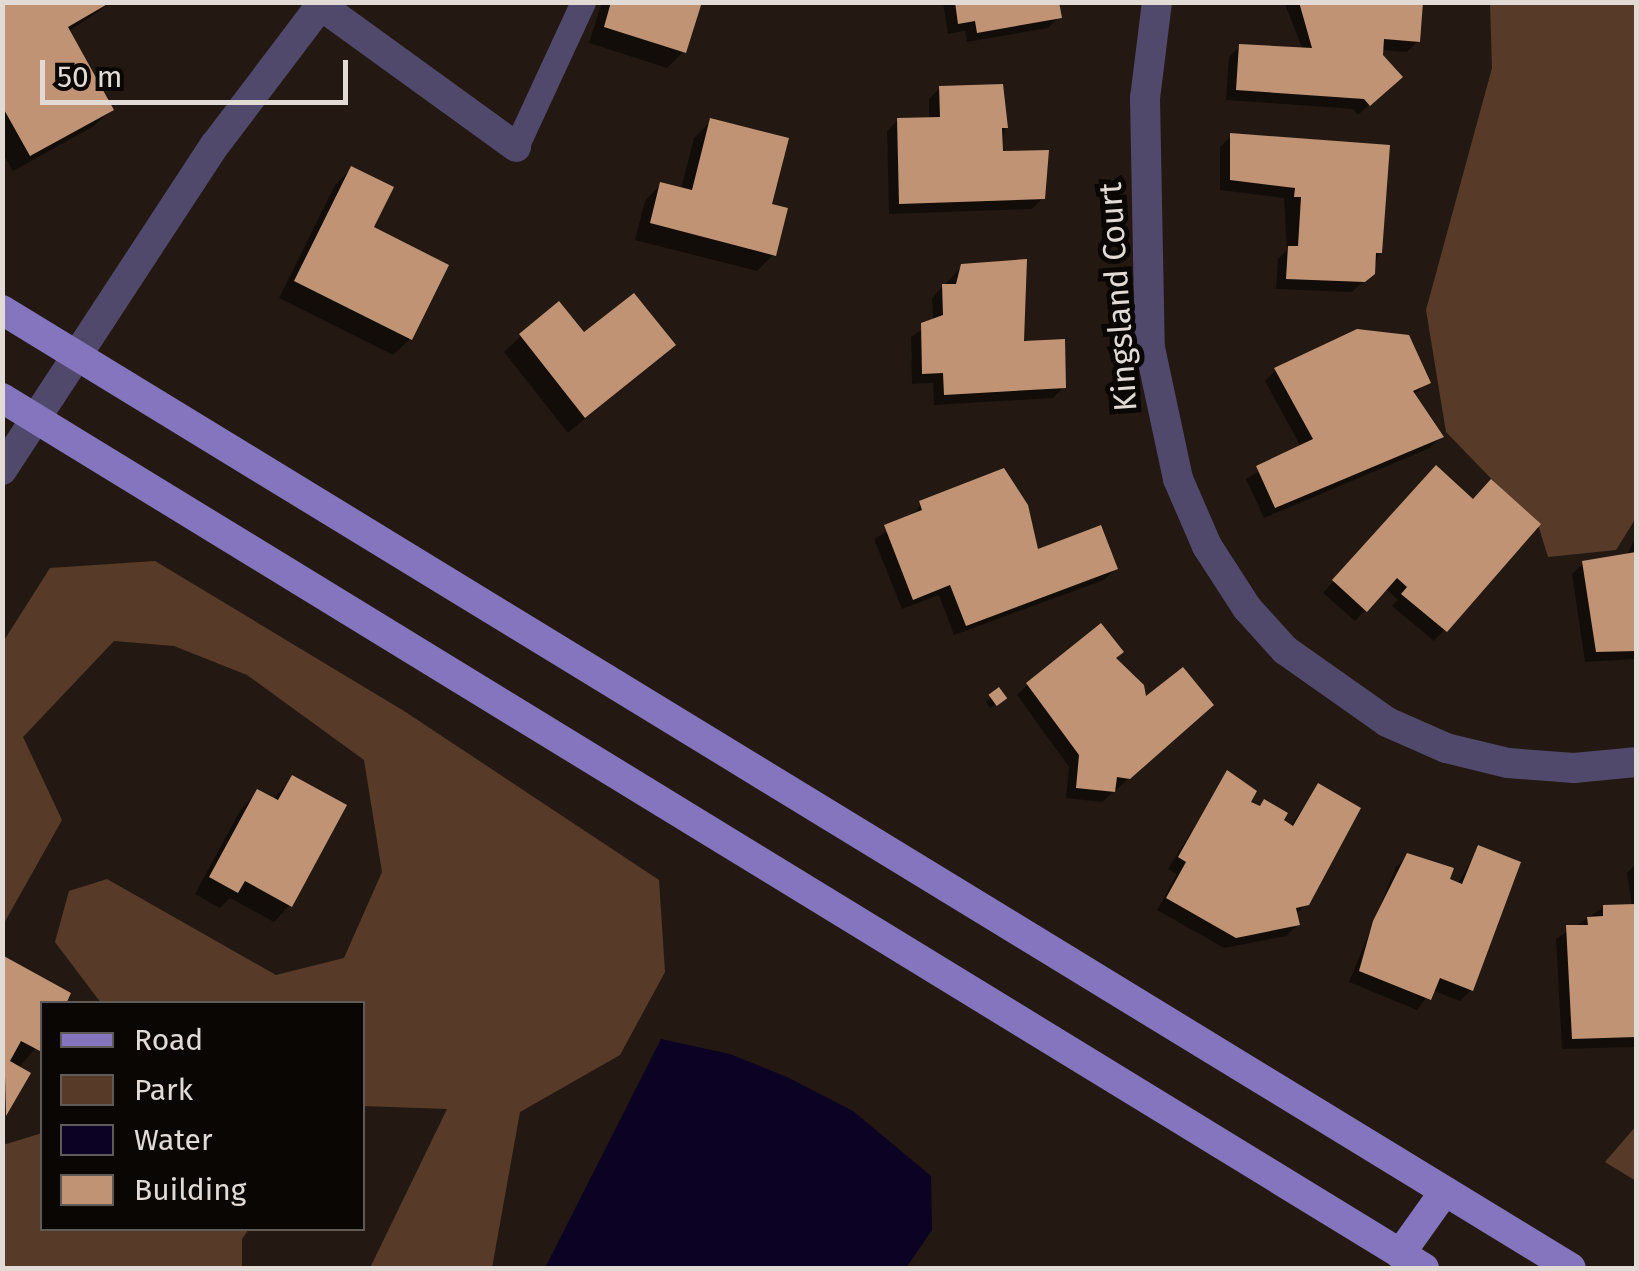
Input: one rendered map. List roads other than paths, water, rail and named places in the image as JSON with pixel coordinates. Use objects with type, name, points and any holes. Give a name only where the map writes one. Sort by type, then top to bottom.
[{"type":"main road","points":[[2,310],[1571,1268]]},
{"type":"main road","points":[[2,398],[1412,1261],[1445,1190]]},
{"type":"street","name":"Kingsland Court","points":[[1157,2],[1144,116],[1150,348],[1178,479],[1207,546],[1247,608],[1285,650],[1387,722],[1446,748],[1508,763],[1574,768],[1636,762]]},
{"type":"street","points":[[2,470],[215,145],[320,4],[516,147]]},
{"type":"lane","points":[[516,147],[583,2]]},
{"type":"water","points":[[661,1039],[730,1054],[789,1078],[853,1111],[931,1176],[932,1230],[906,1268],[545,1268]]}]
